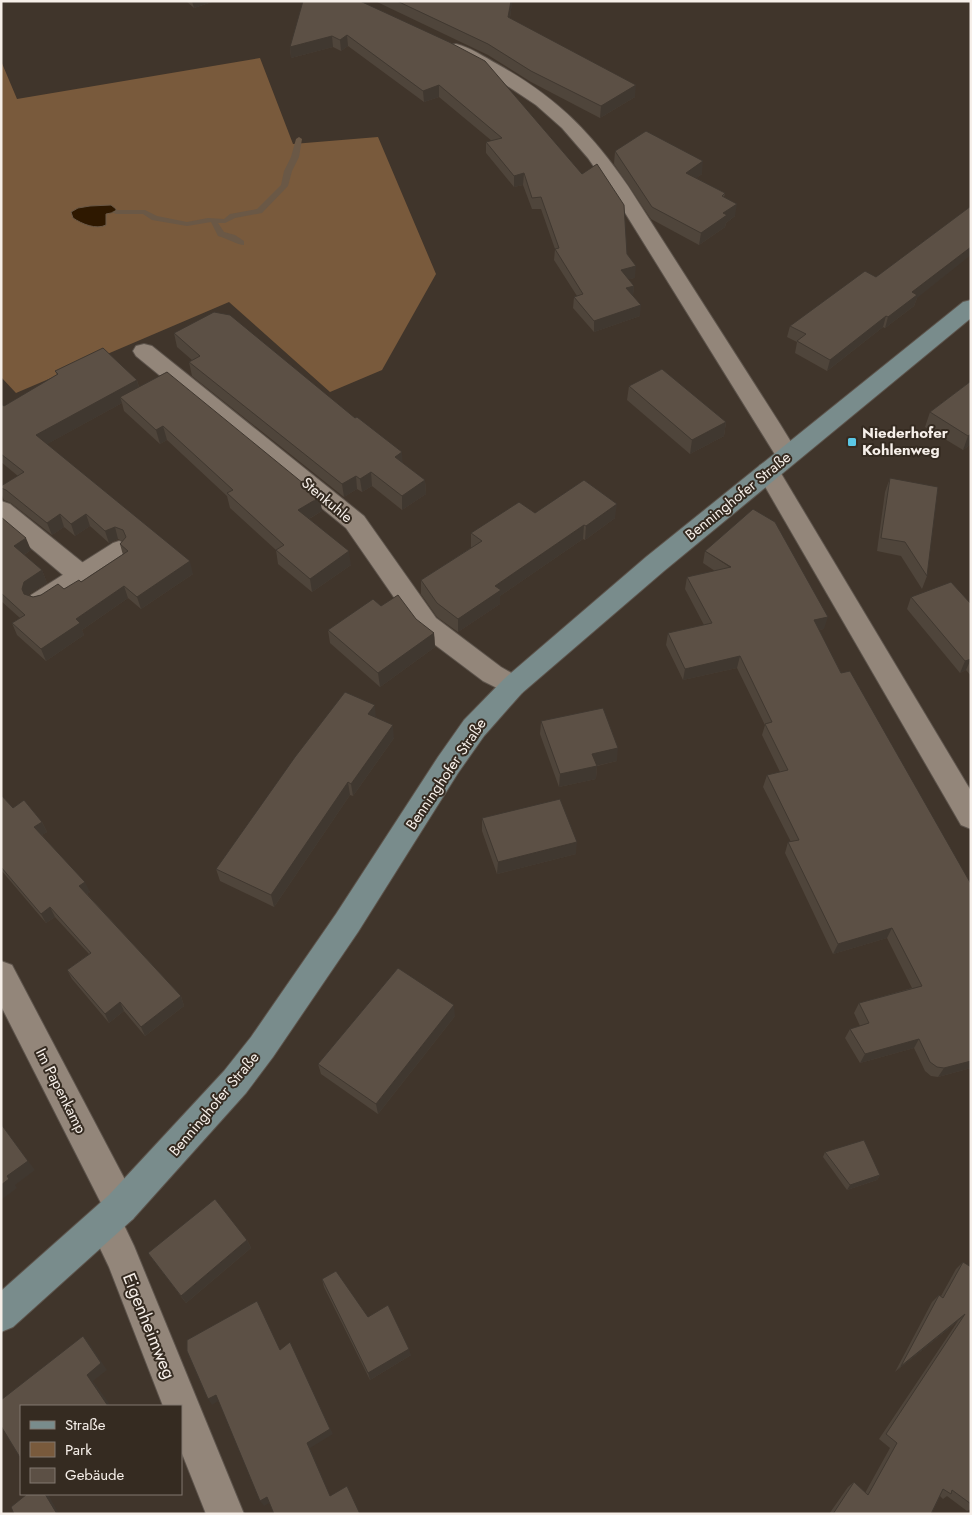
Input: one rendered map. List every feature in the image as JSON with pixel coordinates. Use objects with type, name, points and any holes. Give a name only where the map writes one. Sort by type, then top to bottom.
[{"type":"main road","name":"Benninghofer Straße","points":[[1,1315],[113,1215],[200,1122],[262,1047],[348,923],[448,765],[474,728],[513,686],[588,620],[971,307]]},
{"type":"street","points":[[437,40],[505,74],[547,105],[588,146],[622,194],[778,463],[971,817]]},
{"type":"street","name":"Stenkuhle","points":[[144,351],[355,522],[427,625],[492,674],[513,686]]},
{"type":"street","points":[[1,510],[78,574]]},
{"type":"street","name":"Im Papenkamp","points":[[1,975],[113,1215]]},
{"type":"street","name":"Eigenheimweg","points":[[113,1215],[122,1258],[182,1405]]},
{"type":"street","name":"Eigenheimweg","points":[[182,1406],[226,1514]]},
{"type":"lane","points":[[38,600],[120,548]]},
{"type":"green space","points":[[260,58],[293,144],[378,137],[436,274],[382,370],[330,392],[229,302],[16,393],[1,377],[1,61],[17,99]]},
{"type":"shaded area","points":[[111,205],[116,209],[116,212],[106,214],[106,225],[98,227],[89,226],[73,218],[71,212],[78,208]]},
{"type":"building","points":[[303,1],[360,1],[449,42],[485,61],[582,174],[597,164],[624,205],[627,254],[636,266],[621,270],[634,286],[626,288],[641,305],[594,321],[574,297],[583,294],[555,249],[559,248],[541,197],[532,198],[524,173],[514,176],[486,142],[502,138],[439,85],[423,91],[347,35],[340,40],[332,36],[290,47]]},
{"type":"building","points":[[397,1],[511,1],[508,17],[636,85],[601,106],[531,71],[488,44]]},
{"type":"building","points":[[646,131],[703,161],[686,173],[725,193],[722,196],[737,204],[723,213],[727,215],[701,233],[652,207],[615,151]]},
{"type":"building","points":[[971,206],[971,247],[912,292],[917,295],[888,317],[886,316],[830,360],[797,341],[806,334],[790,326],[865,271],[876,277]]},
{"type":"building","points":[[214,312],[230,315],[355,418],[357,417],[402,452],[395,457],[425,480],[402,496],[371,472],[360,479],[356,476],[342,484],[189,362],[200,356],[174,333]]},
{"type":"building","points":[[103,348],[137,380],[36,435],[190,561],[137,597],[124,586],[76,619],[80,623],[41,649],[12,623],[25,615],[1,593],[1,517],[26,538],[14,546],[42,570],[24,582],[22,589],[24,594],[33,597],[41,595],[58,584],[64,589],[79,580],[81,582],[128,551],[120,544],[126,537],[123,530],[115,527],[105,531],[86,514],[71,524],[60,514],[47,523],[1,488],[1,486],[24,472],[1,454],[1,404],[4,406],[58,374],[55,371]]},
{"type":"building","points":[[662,369],[726,422],[692,440],[629,386]]},
{"type":"building","points":[[167,372],[320,497],[298,510],[349,551],[310,579],[276,550],[284,545],[227,493],[233,490],[163,426],[156,430],[120,397]]},
{"type":"building","points":[[971,381],[971,434],[968,436],[930,412]]},
{"type":"building","points":[[890,478],[938,487],[927,576],[905,542],[881,538]]},
{"type":"building","points":[[584,480],[617,504],[495,586],[501,590],[458,619],[437,603],[421,580],[482,541],[471,533],[519,502],[535,513]]},
{"type":"building","points":[[753,509],[775,522],[828,617],[814,620],[841,673],[850,671],[971,884],[971,1061],[944,1068],[937,1067],[930,1062],[919,1039],[865,1054],[850,1029],[869,1023],[859,1003],[922,986],[892,928],[838,944],[788,842],[799,840],[767,775],[788,770],[765,724],[772,722],[740,656],[685,669],[668,633],[712,623],[687,577],[731,567],[705,551]]},
{"type":"building","points":[[951,582],[971,604],[971,659],[965,661],[911,597]]},
{"type":"building","points":[[398,595],[416,619],[434,633],[378,673],[328,630],[373,599],[381,606]]},
{"type":"building","points":[[345,692],[375,705],[368,714],[393,725],[351,784],[348,782],[271,895],[216,869],[295,757]]},
{"type":"building","points":[[603,708],[618,748],[592,754],[597,766],[560,774],[541,721]]},
{"type":"building","points":[[1,795],[13,808],[24,800],[42,822],[34,827],[85,882],[79,886],[181,996],[141,1027],[120,1002],[105,1014],[67,970],[91,953],[50,907],[41,914],[1,867]]},
{"type":"building","points":[[560,799],[577,842],[498,862],[482,818]]},
{"type":"building","points":[[398,968],[454,1005],[376,1104],[318,1064]]},
{"type":"building","points":[[1,1124],[28,1161],[7,1176],[9,1179],[1,1185]]},
{"type":"building","points":[[864,1140],[880,1175],[850,1185],[825,1152]]},
{"type":"building","points":[[215,1199],[247,1240],[181,1296],[148,1253]]},
{"type":"building","points":[[963,1262],[971,1267],[971,1504],[952,1490],[951,1494],[943,1489],[931,1514],[833,1514],[854,1482],[868,1495],[897,1443],[886,1434],[965,1314],[901,1366],[939,1295],[943,1298]]},
{"type":"building","points":[[336,1271],[368,1317],[388,1305],[409,1349],[368,1373],[322,1279]]},
{"type":"building","points":[[257,1301],[280,1350],[290,1342],[330,1429],[307,1443],[330,1496],[347,1486],[360,1514],[274,1514],[267,1497],[260,1501],[216,1395],[208,1399],[187,1351],[187,1340]]},
{"type":"building","points":[[83,1336],[101,1363],[87,1375],[107,1405],[20,1405],[20,1457],[1,1426],[1,1400]]},
{"type":"building","points":[[26,1495],[46,1495],[57,1514],[14,1514],[11,1507]]},
{"type":"waterway","points":[[116,212],[145,212],[155,218],[187,224],[208,220],[225,221],[233,216],[259,211],[284,186],[288,171],[295,157],[299,139]]},
{"type":"waterway","points":[[214,222],[221,234],[232,237],[241,243]]},
{"type":"place","name":"Niederhofer Kohlenweg","points":[[852,442]]}]
